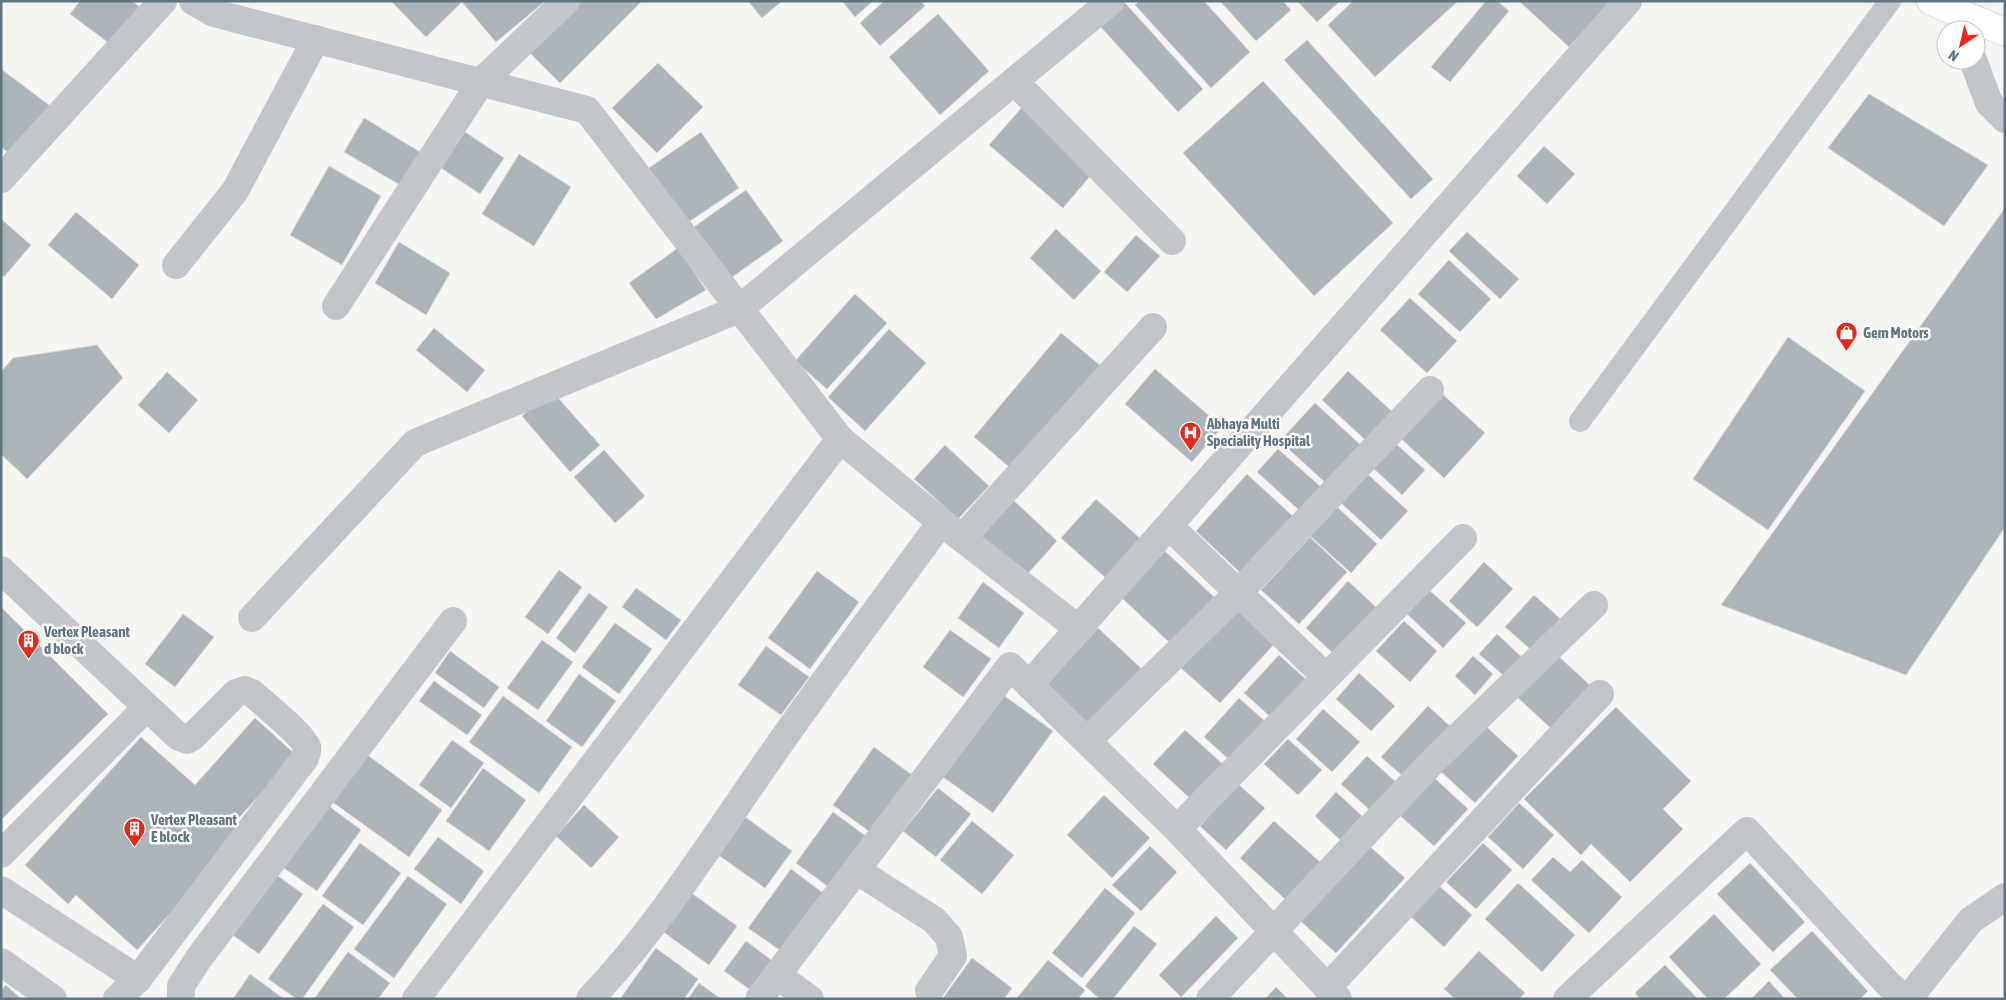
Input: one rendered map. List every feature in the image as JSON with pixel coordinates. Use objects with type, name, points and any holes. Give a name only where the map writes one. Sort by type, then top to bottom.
[{"type":"highway","points":[[1931,1],[1959,20]]},
{"type":"highway","points":[[1986,27],[2005,32]]},
{"type":"street","points":[[1,179],[163,1]]},
{"type":"street","points":[[193,1],[214,12],[587,110],[739,309],[781,359],[840,439],[952,530],[1079,629]]},
{"type":"street","points":[[336,306],[481,82],[566,1]]},
{"type":"street","points":[[252,618],[415,443],[739,309],[1112,1]]},
{"type":"street","points":[[1030,685],[1628,1]]},
{"type":"street","points":[[176,265],[235,191],[316,39]]},
{"type":"street","points":[[1977,70],[1989,103],[2005,119]]},
{"type":"street","points":[[1015,82],[1172,241]]},
{"type":"street","points":[[590,999],[622,966],[685,881],[776,748],[952,530],[1153,327]]},
{"type":"street","points":[[1087,741],[1238,594],[1430,390]]},
{"type":"street","points":[[416,999],[840,439]]},
{"type":"street","points":[[1169,526],[1326,678]]},
{"type":"street","points":[[1177,829],[1463,538]]},
{"type":"street","points":[[1,570],[179,738],[187,740],[236,693],[245,690],[252,693],[299,736],[306,744],[308,750],[305,758],[138,979],[117,999]]},
{"type":"street","points":[[1210,999],[1434,760],[1594,605]]},
{"type":"street","points":[[181,999],[181,986],[200,958],[453,620]]},
{"type":"street","points":[[759,999],[1010,666],[1177,829],[1332,993],[1600,694]]},
{"type":"street","points":[[1,854],[146,708]]},
{"type":"street","points":[[1568,999],[1747,831],[1894,995],[1971,920],[2005,898]]},
{"type":"street","points":[[856,870],[934,920],[949,937],[953,956],[929,991]]},
{"type":"street","points":[[1,890],[138,979]]},
{"type":"street","points":[[1,962],[53,999]]},
{"type":"street","points":[[777,975],[810,999]]},
{"type":"lane","points":[[1580,422],[1890,1]]},
{"type":"building","points":[[80,1],[132,1],[145,11],[117,49],[70,14]]},
{"type":"building","points":[[391,1],[459,1],[461,3],[426,37]]},
{"type":"building","points":[[461,1],[541,1],[543,3],[496,42]]},
{"type":"building","points":[[582,1],[642,1],[560,83],[530,53]]},
{"type":"building","points":[[748,1],[782,1],[762,18]]},
{"type":"building","points":[[842,1],[873,1],[855,17]]},
{"type":"building","points":[[884,1],[921,1],[925,6],[880,46],[860,23]]},
{"type":"building","points":[[1139,1],[1204,1],[1250,52],[1211,88],[1135,5]]},
{"type":"building","points":[[1220,1],[1283,1],[1291,10],[1256,41]]},
{"type":"building","points":[[1297,1],[1340,1],[1317,22]]},
{"type":"building","points":[[1353,1],[1458,1],[1375,77],[1328,25]]},
{"type":"building","points":[[1486,1],[1497,1],[1509,11],[1450,82],[1431,67]]},
{"type":"building","points":[[1519,1],[1611,1],[1569,47]]},
{"type":"building","points":[[1125,3],[1203,89],[1178,112],[1100,26]]},
{"type":"building","points":[[938,14],[989,71],[940,115],[889,57]]},
{"type":"building","points":[[1307,40],[1433,179],[1411,199],[1284,60]]},
{"type":"building","points":[[658,63],[703,107],[657,153],[612,108]]},
{"type":"building","points":[[1,69],[53,108],[16,158],[1,147]]},
{"type":"building","points":[[1263,81],[1393,223],[1314,296],[1183,153]]},
{"type":"building","points":[[1869,94],[1988,165],[1944,226],[1828,148]]},
{"type":"building","points":[[1024,105],[1097,168],[1063,208],[989,145]]},
{"type":"building","points":[[364,118],[420,152],[400,185],[344,152]]},
{"type":"building","points":[[462,130],[504,158],[480,194],[438,166]]},
{"type":"building","points":[[701,132],[739,188],[684,225],[646,170]]},
{"type":"building","points":[[1544,146],[1575,174],[1547,204],[1517,176]]},
{"type":"building","points":[[519,154],[571,187],[534,246],[482,214]]},
{"type":"building","points":[[329,166],[381,196],[342,265],[290,235]]},
{"type":"building","points":[[746,190],[783,241],[728,280],[691,229]]},
{"type":"building","points":[[2005,208],[2005,527],[1906,675],[1721,605]]},
{"type":"building","points":[[76,212],[139,265],[112,299],[48,245]]},
{"type":"building","points":[[1,219],[31,245],[4,277],[1,275]]},
{"type":"building","points":[[1056,229],[1101,271],[1074,300],[1030,258]]},
{"type":"building","points":[[1467,232],[1519,279],[1500,299],[1449,251]]},
{"type":"building","points":[[1136,235],[1160,256],[1127,292],[1104,272]]},
{"type":"building","points":[[399,242],[450,273],[426,315],[375,283]]},
{"type":"building","points":[[678,248],[706,290],[656,319],[629,283]]},
{"type":"building","points":[[1449,260],[1491,299],[1460,332],[1418,294]]},
{"type":"building","points":[[855,294],[887,323],[827,389],[795,361]]},
{"type":"building","points":[[1410,298],[1457,341],[1427,373],[1380,330]]},
{"type":"building","points":[[434,328],[485,370],[467,392],[416,350]]},
{"type":"building","points":[[889,329],[926,363],[865,431],[828,397]]},
{"type":"building","points":[[1061,333],[1101,366],[1014,471],[974,437]]},
{"type":"building","points":[[1788,337],[1865,391],[1768,530],[1693,479]]},
{"type":"building","points":[[97,345],[123,378],[27,479],[1,454],[1,372],[13,358]]},
{"type":"building","points":[[1155,369],[1222,427],[1192,462],[1125,404]]},
{"type":"building","points":[[1348,371],[1399,418],[1373,447],[1322,400]]},
{"type":"building","points":[[167,372],[198,400],[169,433],[138,405]]},
{"type":"building","points":[[551,390],[600,445],[570,472],[522,416]]},
{"type":"building","points":[[1439,391],[1485,433],[1444,478],[1398,436]]},
{"type":"building","points":[[1315,403],[1365,449],[1330,487],[1280,441]]},
{"type":"building","points":[[1394,442],[1425,470],[1402,495],[1372,467]]},
{"type":"building","points":[[945,445],[989,486],[958,519],[914,479]]},
{"type":"building","points":[[1278,449],[1322,488],[1300,511],[1257,472]]},
{"type":"building","points":[[604,450],[645,496],[615,523],[574,477]]},
{"type":"building","points":[[1363,470],[1408,511],[1381,540],[1337,499]]},
{"type":"building","points":[[1247,474],[1298,521],[1246,578],[1196,531]]},
{"type":"building","points":[[1009,496],[1057,541],[1023,579],[974,534]]},
{"type":"building","points":[[1096,499],[1143,541],[1107,579],[1061,538]]},
{"type":"building","points":[[1335,505],[1377,544],[1351,573],[1308,534]]},
{"type":"building","points":[[1310,537],[1347,572],[1299,624],[1261,590]]},
{"type":"building","points":[[1165,551],[1214,597],[1171,644],[1122,598]]},
{"type":"building","points":[[1484,562],[1513,589],[1477,627],[1449,601]]},
{"type":"building","points":[[559,570],[582,587],[548,634],[525,617]]},
{"type":"building","points":[[817,571],[859,602],[810,669],[768,638]]},
{"type":"building","points":[[1348,581],[1379,610],[1336,656],[1306,628]]},
{"type":"building","points":[[983,582],[1024,613],[999,648],[958,618]]},
{"type":"building","points":[[636,588],[681,620],[666,640],[622,607]]},
{"type":"building","points":[[1429,590],[1466,623],[1443,648],[1407,614]]},
{"type":"building","points":[[589,593],[608,607],[575,653],[556,638]]},
{"type":"building","points":[[1534,595],[1565,623],[1536,654],[1505,627]]},
{"type":"building","points":[[1239,605],[1278,640],[1220,703],[1181,668]]},
{"type":"building","name":"Vertex Pleasant d block","points":[[1,607],[108,714],[1,820]]},
{"type":"building","points":[[183,614],[214,637],[175,687],[145,664]]},
{"type":"building","points":[[1404,621],[1437,651],[1410,682],[1376,651]]},
{"type":"building","points":[[615,623],[652,649],[619,694],[582,667]]},
{"type":"building","points":[[1098,628],[1145,672],[1093,728],[1046,685]]},
{"type":"building","points":[[950,630],[991,659],[963,697],[923,667]]},
{"type":"building","points":[[1497,634],[1528,663],[1510,681],[1479,654]]},
{"type":"building","points":[[542,640],[573,662],[538,710],[507,688]]},
{"type":"building","points":[[766,646],[809,677],[781,715],[738,685]]},
{"type":"building","points":[[450,651],[499,687],[484,708],[435,673]]},
{"type":"building","points":[[1556,654],[1593,688],[1554,731],[1517,697]]},
{"type":"building","points":[[1279,655],[1309,682],[1274,720],[1244,693]]},
{"type":"building","points":[[1473,656],[1493,674],[1475,695],[1455,676]]},
{"type":"building","points":[[1359,673],[1395,706],[1371,731],[1336,699]]},
{"type":"building","points":[[579,674],[616,701],[582,747],[546,721]]},
{"type":"building","points":[[434,681],[482,715],[467,735],[419,701]]},
{"type":"building","points":[[999,692],[1053,731],[993,813],[939,774]]},
{"type":"building","points":[[503,696],[572,747],[539,793],[469,742]]},
{"type":"building","points":[[1239,698],[1268,724],[1233,763],[1204,737]]},
{"type":"building","points":[[1428,706],[1452,728],[1405,778],[1381,757]]},
{"type":"building","points":[[1616,707],[1691,781],[1663,809],[1683,829],[1630,882],[1591,844],[1581,855],[1524,799]]},
{"type":"building","points":[[1323,709],[1360,742],[1332,772],[1296,739]]},
{"type":"building","name":"Vertex Pleasant E block","points":[[255,718],[296,755],[235,822],[245,831],[137,950],[76,895],[68,904],[25,865],[141,737],[195,785]]},
{"type":"building","points":[[1479,720],[1518,756],[1475,803],[1436,767]]},
{"type":"building","points":[[1185,730],[1226,767],[1194,802],[1153,764]]},
{"type":"building","points":[[1288,739],[1322,770],[1298,795],[1264,764]]},
{"type":"building","points":[[452,740],[484,763],[451,808],[419,785]]},
{"type":"building","points":[[874,747],[912,775],[870,832],[833,805]]},
{"type":"building","points":[[366,754],[442,810],[409,857],[331,801]]},
{"type":"building","points":[[1367,756],[1397,783],[1371,811],[1341,784]]},
{"type":"building","points":[[483,768],[526,800],[489,851],[446,821]]},
{"type":"building","points":[[1430,774],[1468,809],[1434,846],[1396,812]]},
{"type":"building","points":[[1238,784],[1265,808],[1226,850],[1200,826]]},
{"type":"building","points":[[938,788],[971,814],[936,857],[903,831]]},
{"type":"building","points":[[1336,792],[1362,816],[1340,840],[1315,816]]},
{"type":"building","points":[[1104,795],[1150,838],[1112,878],[1067,835]]},
{"type":"building","points":[[1519,803],[1554,835],[1523,869],[1488,837]]},
{"type":"building","points":[[326,804],[361,830],[317,891],[281,866]]},
{"type":"building","points":[[584,805],[619,837],[591,868],[556,836]]},
{"type":"building","points":[[833,812],[867,837],[830,888],[796,863]]},
{"type":"building","points":[[741,814],[792,851],[765,888],[714,852]]},
{"type":"building","points":[[972,821],[1014,855],[982,894],[940,860]]},
{"type":"building","points":[[1274,821],[1320,862],[1285,899],[1240,858]]},
{"type":"building","points":[[438,837],[484,871],[461,904],[414,869]]},
{"type":"building","points":[[1365,842],[1405,878],[1336,953],[1296,917]]},
{"type":"building","points":[[360,843],[401,873],[363,925],[322,896]]},
{"type":"building","points":[[1483,843],[1512,870],[1476,909],[1446,882]]},
{"type":"building","points":[[1150,846],[1177,872],[1141,911],[1112,885]]},
{"type":"building","points":[[1553,857],[1570,872],[1582,860],[1622,897],[1589,933],[1531,880]]},
{"type":"building","points":[[1750,863],[1805,922],[1773,952],[1717,894]]},
{"type":"building","points":[[791,869],[823,893],[781,951],[748,928]]},
{"type":"building","points":[[271,871],[303,894],[259,954],[227,931]]},
{"type":"building","points":[[408,876],[447,904],[394,978],[354,949]]},
{"type":"building","points":[[1518,883],[1575,935],[1542,972],[1485,919]]},
{"type":"building","points":[[1437,884],[1472,915],[1444,947],[1409,915]]},
{"type":"building","points":[[1105,888],[1135,913],[1082,978],[1052,953]]},
{"type":"building","points":[[690,892],[737,926],[709,965],[662,931]]},
{"type":"building","points":[[323,904],[354,927],[302,999],[297,999],[268,979]]},
{"type":"building","points":[[1714,914],[1761,964],[1724,999],[1708,999],[1669,957]]},
{"type":"building","points":[[1216,916],[1238,938],[1181,997],[1159,975]]},
{"type":"building","points":[[1134,926],[1157,944],[1113,999],[1100,999],[1085,986]]},
{"type":"building","points":[[1812,931],[1868,991],[1860,999],[1798,999],[1770,970]]},
{"type":"building","points":[[746,941],[774,962],[752,991],[724,971]]},
{"type":"building","points":[[656,948],[698,979],[684,999],[620,999]]},
{"type":"building","points":[[1479,951],[1525,993],[1519,999],[1455,999],[1444,989]]},
{"type":"building","points":[[348,952],[390,983],[378,999],[314,999]]},
{"type":"building","points":[[972,958],[1012,988],[1004,999],[943,998]]},
{"type":"building","points":[[1048,960],[1085,990],[1078,999],[1016,999]]},
{"type":"building","points":[[1665,965],[1698,999],[1640,999],[1635,993]]},
{"type":"building","points":[[250,974],[284,999],[233,999]]},
{"type":"building","points":[[1769,981],[1785,999],[1751,999]]},
{"type":"building","points":[[699,983],[721,999],[688,999]]},
{"type":"building","points":[[6,985],[21,999],[1,999],[1,990]]},
{"type":"building","points":[[1276,987],[1288,999],[1265,999]]},
{"type":"place","name":"Gem Motors","points":[[1847,352]]},
{"type":"place","name":"Abhaya Multi Speciality Hospital","points":[[1191,452]]},
{"type":"place","name":"Vertex Pleasant d block","points":[[28,660]]},
{"type":"place","name":"Vertex Pleasant E block","points":[[135,848]]}]
